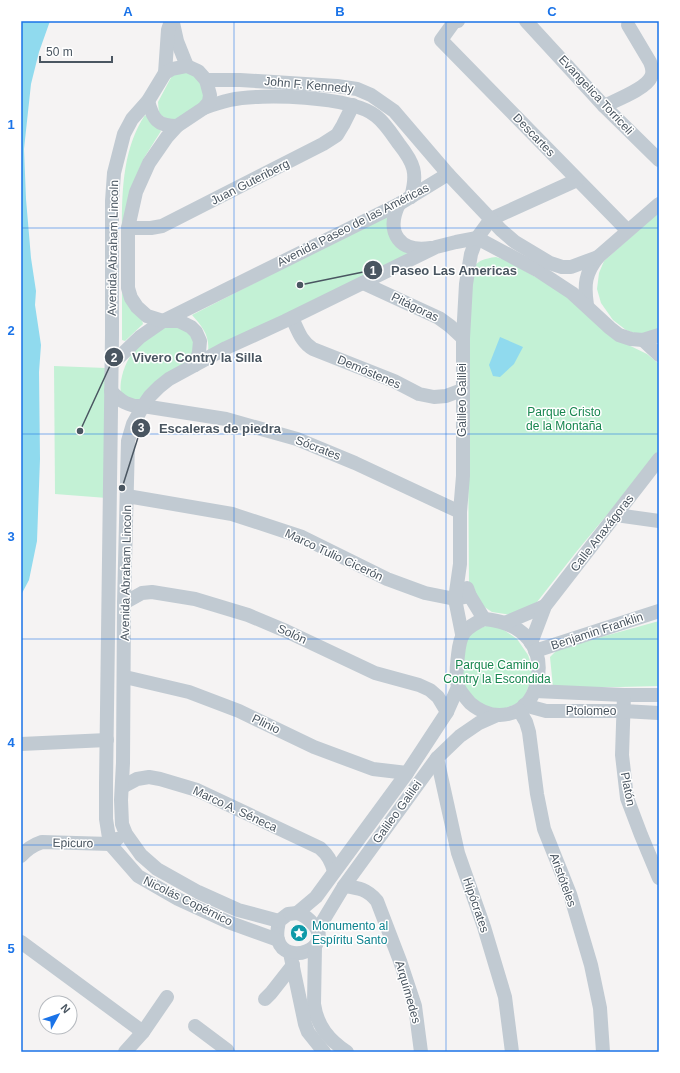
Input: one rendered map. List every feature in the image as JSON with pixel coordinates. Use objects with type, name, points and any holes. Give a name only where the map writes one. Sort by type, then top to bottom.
[{"type":"street","points":[[171,21],[187,66]]},
{"type":"street","points":[[165,73],[168,30],[171,21]]},
{"type":"street","name":"Descartes","points":[[458,21],[454,22],[441,40],[627,230]]},
{"type":"street","name":"Evangelica Torriceli","points":[[530,25],[604,106],[659,160]]},
{"type":"street","points":[[604,106],[635,91],[647,83],[651,78],[652,68],[650,62],[628,25]]},
{"type":"street","points":[[165,73],[172,69],[187,66],[198,71],[206,80],[210,95],[209,102],[204,108]]},
{"type":"street","name":"Avenida Abraham Lincoln","points":[[110,844],[106,819],[112,364],[112,201],[114,174],[124,134],[132,119],[148,101],[165,73]]},
{"type":"street","name":"John F. Kennedy","points":[[206,80],[240,80],[338,86],[357,89],[371,95],[394,111],[448,174]]},
{"type":"street","name":"John F. Kennedy","points":[[204,108],[229,100],[293,96],[337,101],[354,105],[375,115],[384,124],[408,155],[412,162],[414,171],[415,180],[393,222],[394,232],[400,241],[408,246],[416,249],[436,248]]},
{"type":"street","points":[[148,101],[154,118],[163,125],[177,126]]},
{"type":"street","name":"Juan Guteriberg","points":[[128,228],[151,228],[162,226],[323,144],[336,135],[354,105]]},
{"type":"street","name":"Avenida Abraham Lincoln","points":[[126,834],[122,824],[121,800],[125,677],[124,603],[128,441],[133,424],[150,396],[169,379],[195,365],[200,347],[200,341],[196,332],[191,327],[179,321],[163,321],[147,316],[137,307],[131,298],[128,288],[128,228],[136,192],[149,163],[167,137],[177,126],[204,108]]},
{"type":"street","points":[[448,174],[501,230],[515,242],[550,263],[562,267],[571,267],[598,257]]},
{"type":"street","name":"Avenida Paseo de las Américas","points":[[112,364],[140,337],[163,321],[405,200],[448,174]]},
{"type":"street","points":[[492,219],[578,180]]},
{"type":"street","points":[[586,306],[585,293],[587,275],[592,264],[627,230],[659,204]]},
{"type":"street","name":"Galileo Galilei","points":[[462,634],[455,599],[460,564],[460,512],[463,476],[462,338],[467,278],[471,254],[477,238],[492,219]]},
{"type":"street","points":[[195,365],[226,348],[292,318],[436,248],[477,238],[537,270],[572,292],[619,335],[643,340],[659,335]]},
{"type":"street","name":"Pitágoras","points":[[363,283],[439,318],[462,338]]},
{"type":"street","name":"Demóstenes","points":[[292,318],[302,340],[306,345],[394,381],[419,394],[434,398],[446,396],[462,390]]},
{"type":"street","points":[[643,340],[659,355]]},
{"type":"street","name":"Sócrates","points":[[111,391],[124,403],[226,419],[297,439],[355,463],[460,512]]},
{"type":"street","name":"Calle Anaxágoras","points":[[533,647],[545,606],[659,459]]},
{"type":"street","name":"Marco Tulio Cicerón","points":[[127,496],[232,514],[302,537],[387,580],[425,593],[455,599],[470,596]]},
{"type":"street","points":[[616,515],[659,521]]},
{"type":"street","name":"Galileo Galilei","points":[[460,564],[470,596],[484,619]]},
{"type":"street","name":"Solón","points":[[124,603],[142,593],[152,592],[195,599],[248,615],[286,631],[375,673],[419,685],[430,690],[438,697],[448,712]]},
{"type":"street","name":"Calle Anaxágoras","points":[[505,623],[545,606]]},
{"type":"street","name":"Benjamin Franklin","points":[[533,647],[659,611]]},
{"type":"street","points":[[484,619],[505,623],[522,633],[533,647],[539,662],[539,674],[535,691],[521,708],[514,713],[497,715],[487,714],[476,708],[466,699],[458,687],[456,674],[459,644],[462,634],[468,627],[484,619]]},
{"type":"street","name":"Plinio","points":[[125,677],[189,692],[239,710],[314,747],[373,769],[407,773]]},
{"type":"street","name":"Galileo Galilei","points":[[297,913],[316,897],[407,773],[448,712],[458,687]]},
{"type":"street","name":"Ptolomeo","points":[[535,691],[659,695]]},
{"type":"street","name":"Platón","points":[[624,695],[622,755],[627,798],[659,878]]},
{"type":"street","name":"Ptolomeo","points":[[521,708],[546,711],[623,711],[659,713]]},
{"type":"street","name":"Aristóteles","points":[[521,708],[529,732],[537,794],[544,829],[570,894],[591,964],[600,1008],[603,1052]]},
{"type":"street","name":"Galileo Galilei","points":[[318,929],[344,886],[437,758],[460,736],[479,723],[497,715]]},
{"type":"street","points":[[21,744],[107,740]]},
{"type":"street","name":"Hipócrates","points":[[437,758],[458,853],[484,927],[505,997],[512,1052]]},
{"type":"street","name":"Marco A. Séneca","points":[[122,787],[137,778],[149,777],[160,778],[197,790],[320,848],[328,854],[334,871]]},
{"type":"street","name":"Epicuro","points":[[21,856],[33,846],[42,842],[110,844],[126,834]]},
{"type":"street","name":"Nicolás Copérnico","points":[[126,834],[141,855],[157,869],[198,892],[238,910],[279,921]]},
{"type":"street","name":"Nicolás Copérnico","points":[[110,844],[138,876],[178,899],[228,922],[278,940]]},
{"type":"street","name":"Arquímedes","points":[[344,886],[363,889],[371,893],[377,900],[415,1006],[421,1052]]},
{"type":"street","points":[[265,999],[271,993],[291,959],[315,946],[319,940],[318,929],[303,914],[288,914],[279,921],[277,933],[278,940],[291,959],[308,1032],[324,1052]]},
{"type":"street","points":[[21,942],[143,1032]]},
{"type":"street","points":[[315,946],[315,1014],[324,1032],[331,1040],[347,1052]]},
{"type":"street","points":[[125,1052],[143,1032],[167,997]]},
{"type":"street","points":[[195,1026],[228,1052]]},
{"type":"green space","points":[[175,70],[194,72],[208,99],[181,119],[169,120],[159,114],[158,102]]},
{"type":"green space","points":[[145,115],[161,131],[144,158],[130,191],[126,293],[143,324],[125,341],[122,340],[122,198],[126,163],[130,146]]},
{"type":"green space","points":[[659,212],[659,328],[652,332],[637,334],[626,330],[613,320],[601,303],[597,289],[599,273],[604,261]]},
{"type":"green space","points":[[388,215],[412,254],[208,351],[208,341],[206,336],[199,323],[192,315]]},
{"type":"green space","name":"Parque Cristo de la Montaña","points":[[496,257],[506,260],[565,294],[616,339],[647,354],[659,364],[659,452],[537,602],[512,615],[492,612],[483,606],[469,585],[467,289],[474,266],[482,260]]},
{"type":"green space","points":[[174,324],[194,335],[192,361],[143,399],[134,402],[122,397],[120,387],[122,376],[134,350],[148,337],[165,327]]},
{"type":"green space","points":[[54,366],[106,368],[107,498],[55,494]]},
{"type":"green space","points":[[659,621],[659,686],[553,687],[550,657],[558,649]]},
{"type":"green space","name":"Parque Camino Contry la Escondida","points":[[494,623],[517,639],[528,655],[534,672],[523,701],[506,708],[489,709],[473,701],[463,686],[462,660],[467,638],[475,630]]},
{"type":"water","points":[[21,21],[50,21],[39,52],[31,84],[24,149],[26,199],[31,258],[36,291],[35,305],[41,345],[39,372],[40,459],[37,541],[29,580],[21,595]]},
{"type":"water","points":[[500,337],[523,347],[514,364],[500,377],[493,376],[489,365]]},
{"type":"place","name":"Paseo Las Americas","points":[[300,285]]},
{"type":"place","name":"Vivero Contry la Silla","points":[[80,431]]},
{"type":"place","name":"Escaleras de piedra","points":[[122,488]]},
{"type":"place","name":"Monumento al Espíritu Santo","points":[[299,933]]}]
